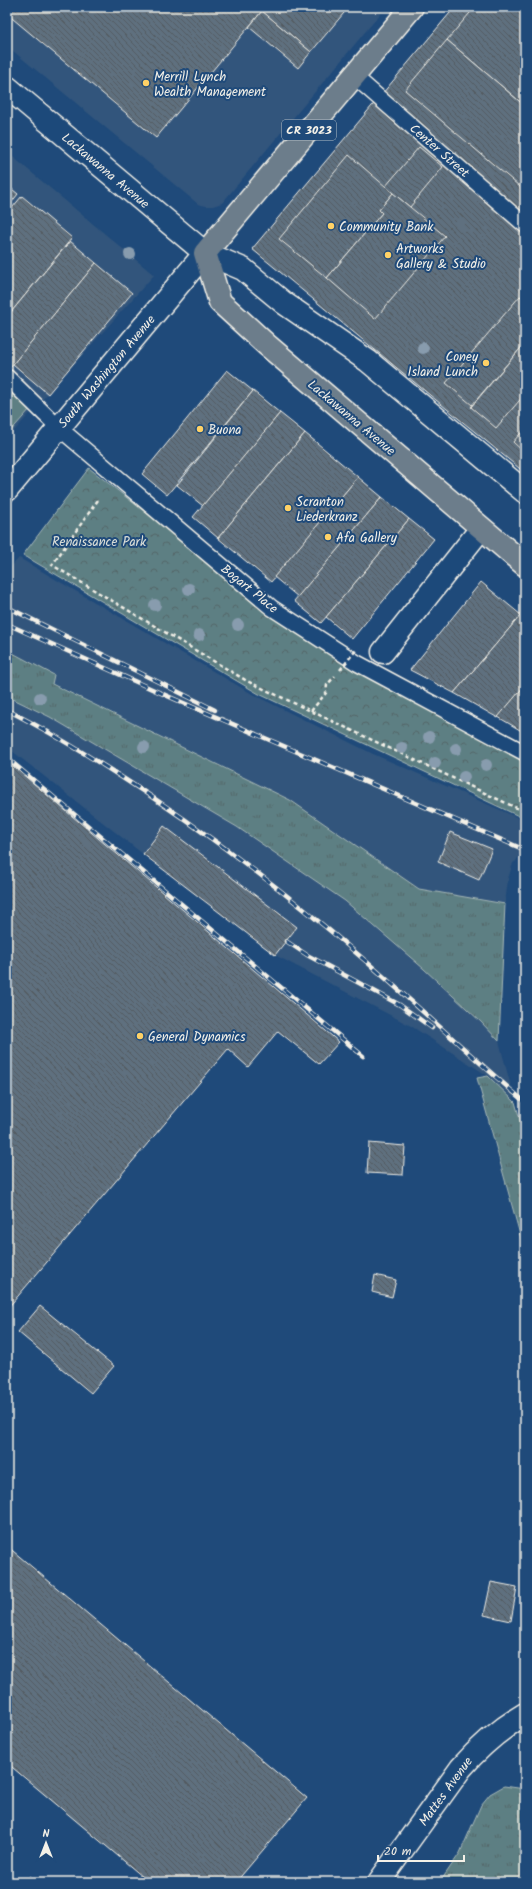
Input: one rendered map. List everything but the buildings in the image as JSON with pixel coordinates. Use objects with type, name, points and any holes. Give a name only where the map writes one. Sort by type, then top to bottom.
[{"type":"main road","name":"CR 3023","points":[[205,253],[412,7]]},
{"type":"main road","name":"Lackawanna Avenue","points":[[205,253],[220,302],[267,345],[525,564]]},
{"type":"street","name":"Lackawanna Avenue","points":[[7,87],[205,253],[243,269],[284,303],[368,361],[525,492]]},
{"type":"street","name":"South Washington Avenue","points":[[7,490],[205,253]]},
{"type":"street","points":[[383,652],[479,531]]},
{"type":"street","name":"Mattes Avenue","points":[[379,1882],[461,1768],[475,1751],[492,1736],[525,1714]]},
{"type":"lane","name":"Center Street","points":[[354,76],[525,225]]},
{"type":"lane","name":"Bogart Place","points":[[7,377],[59,428],[272,608],[357,663],[525,753]]},
{"type":"path","points":[[98,500],[52,565],[247,681],[525,812]]},
{"type":"path","points":[[311,711],[326,693],[327,685],[356,650]]},
{"type":"shaded area","points":[[7,7],[386,7],[222,203],[213,206],[206,206],[198,204],[7,46]]},
{"type":"shaded area","points":[[7,152],[154,275],[7,439]]},
{"type":"shaded area","points":[[19,558],[252,694],[371,753],[525,821],[525,846],[516,861],[513,863],[508,879],[505,904],[419,889],[290,800],[52,683],[54,675],[7,650],[7,571]]},
{"type":"shaded area","points":[[7,696],[50,717],[237,827],[345,901],[424,969],[477,1018],[499,1041],[515,1102],[488,1076],[411,1026],[275,955],[297,927],[164,827],[143,854],[7,747]]},
{"type":"green space","points":[[7,390],[31,408],[7,435]]},
{"type":"green space","name":"Renaissance Park","points":[[89,468],[202,557],[525,760],[525,819],[259,694],[23,555]]},
{"type":"green space","points":[[7,650],[54,675],[52,684],[290,800],[419,889],[505,904],[499,1041],[481,1022],[424,969],[345,901],[237,827],[50,717],[7,696]]},
{"type":"green space","points":[[488,1076],[515,1102],[525,1137],[525,1253],[477,1078]]},
{"type":"green space","points":[[504,1786],[525,1789],[525,1882],[440,1882],[460,1853],[481,1805],[490,1794]]},
{"type":"railway","points":[[7,607],[215,710]]},
{"type":"railway","points":[[7,624],[172,698],[525,850]]},
{"type":"railway","points":[[7,710],[60,739],[112,771],[240,859],[361,957],[525,1102]]},
{"type":"railway","points":[[7,758],[363,1056]]},
{"type":"railway","points":[[286,941],[307,955],[400,1005],[432,1028]]},
{"type":"place","name":"Merrill Lynch Wealth Management","points":[[146,83]]},
{"type":"place","name":"Community Bank","points":[[331,226]]},
{"type":"place","name":"Artworks Gallery & Studio","points":[[388,255]]},
{"type":"place","name":"Coney Island Lunch","points":[[486,363]]},
{"type":"place","name":"Buona","points":[[200,429]]},
{"type":"place","name":"Scranton Liederkranz","points":[[288,508]]},
{"type":"place","name":"Afa Gallery","points":[[328,537]]},
{"type":"place","name":"General Dynamics","points":[[140,1036]]}]
